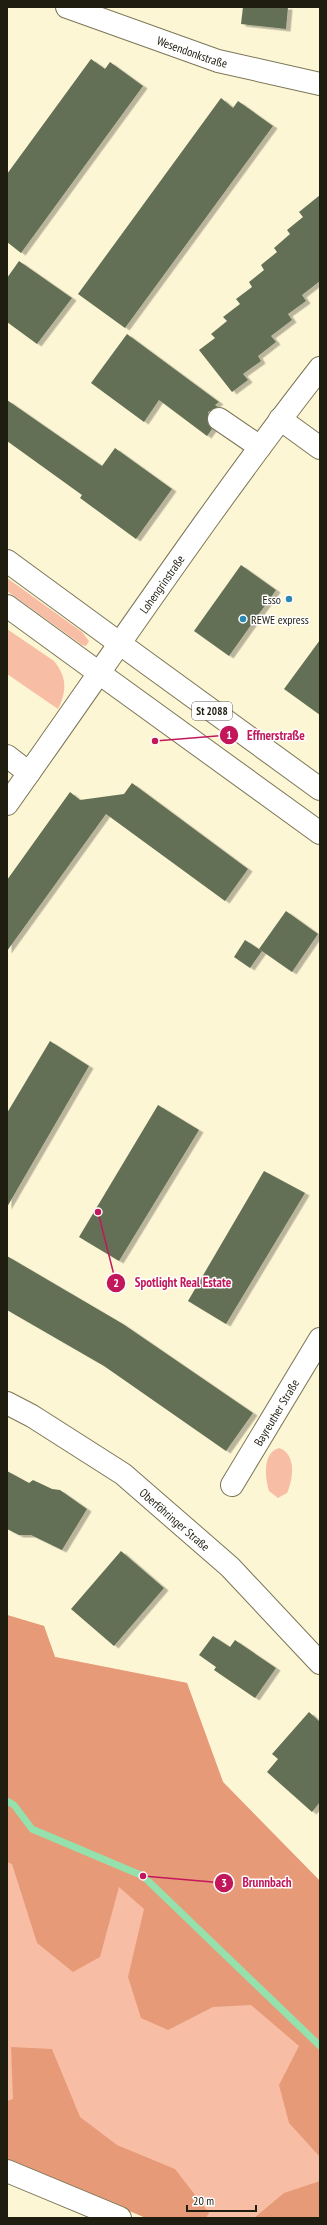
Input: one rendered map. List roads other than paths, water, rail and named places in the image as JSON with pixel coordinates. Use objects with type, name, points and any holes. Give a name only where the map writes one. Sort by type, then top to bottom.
[{"type":"main road","name":"Wesendonkstraße","points":[[67,7],[218,61],[320,84]]},
{"type":"main road","name":"Lohengrinstraße","points":[[7,804],[119,643],[256,452],[320,368]]},
{"type":"main road","points":[[280,419],[320,448]]},
{"type":"main road","points":[[216,424],[256,452]]},
{"type":"main road","name":"St 2088","points":[[7,561],[320,789]]},
{"type":"main road","name":"St 2088","points":[[7,606],[320,833]]},
{"type":"main road","points":[[7,756],[29,773]]},
{"type":"main road","name":"Bayreuther Straße","points":[[232,1485],[320,1339]]},
{"type":"main road","name":"Oberföhringer Straße","points":[[7,1403],[32,1416],[123,1474],[230,1567],[320,1663]]},
{"type":"main road","points":[[7,2171],[120,2218]]},
{"type":"waterway","points":[[7,1801],[14,1805],[32,1829],[143,1876],[320,2046]]},
{"type":"place","name":"Esso","points":[[289,599]]},
{"type":"place","name":"REWE express","points":[[243,619]]},
{"type":"place","name":"Effnerstraße","points":[[155,741]]},
{"type":"place","name":"Spotlight Real Estate","points":[[98,1212]]},
{"type":"place","name":"Brunnbach","points":[[143,1876]]}]
